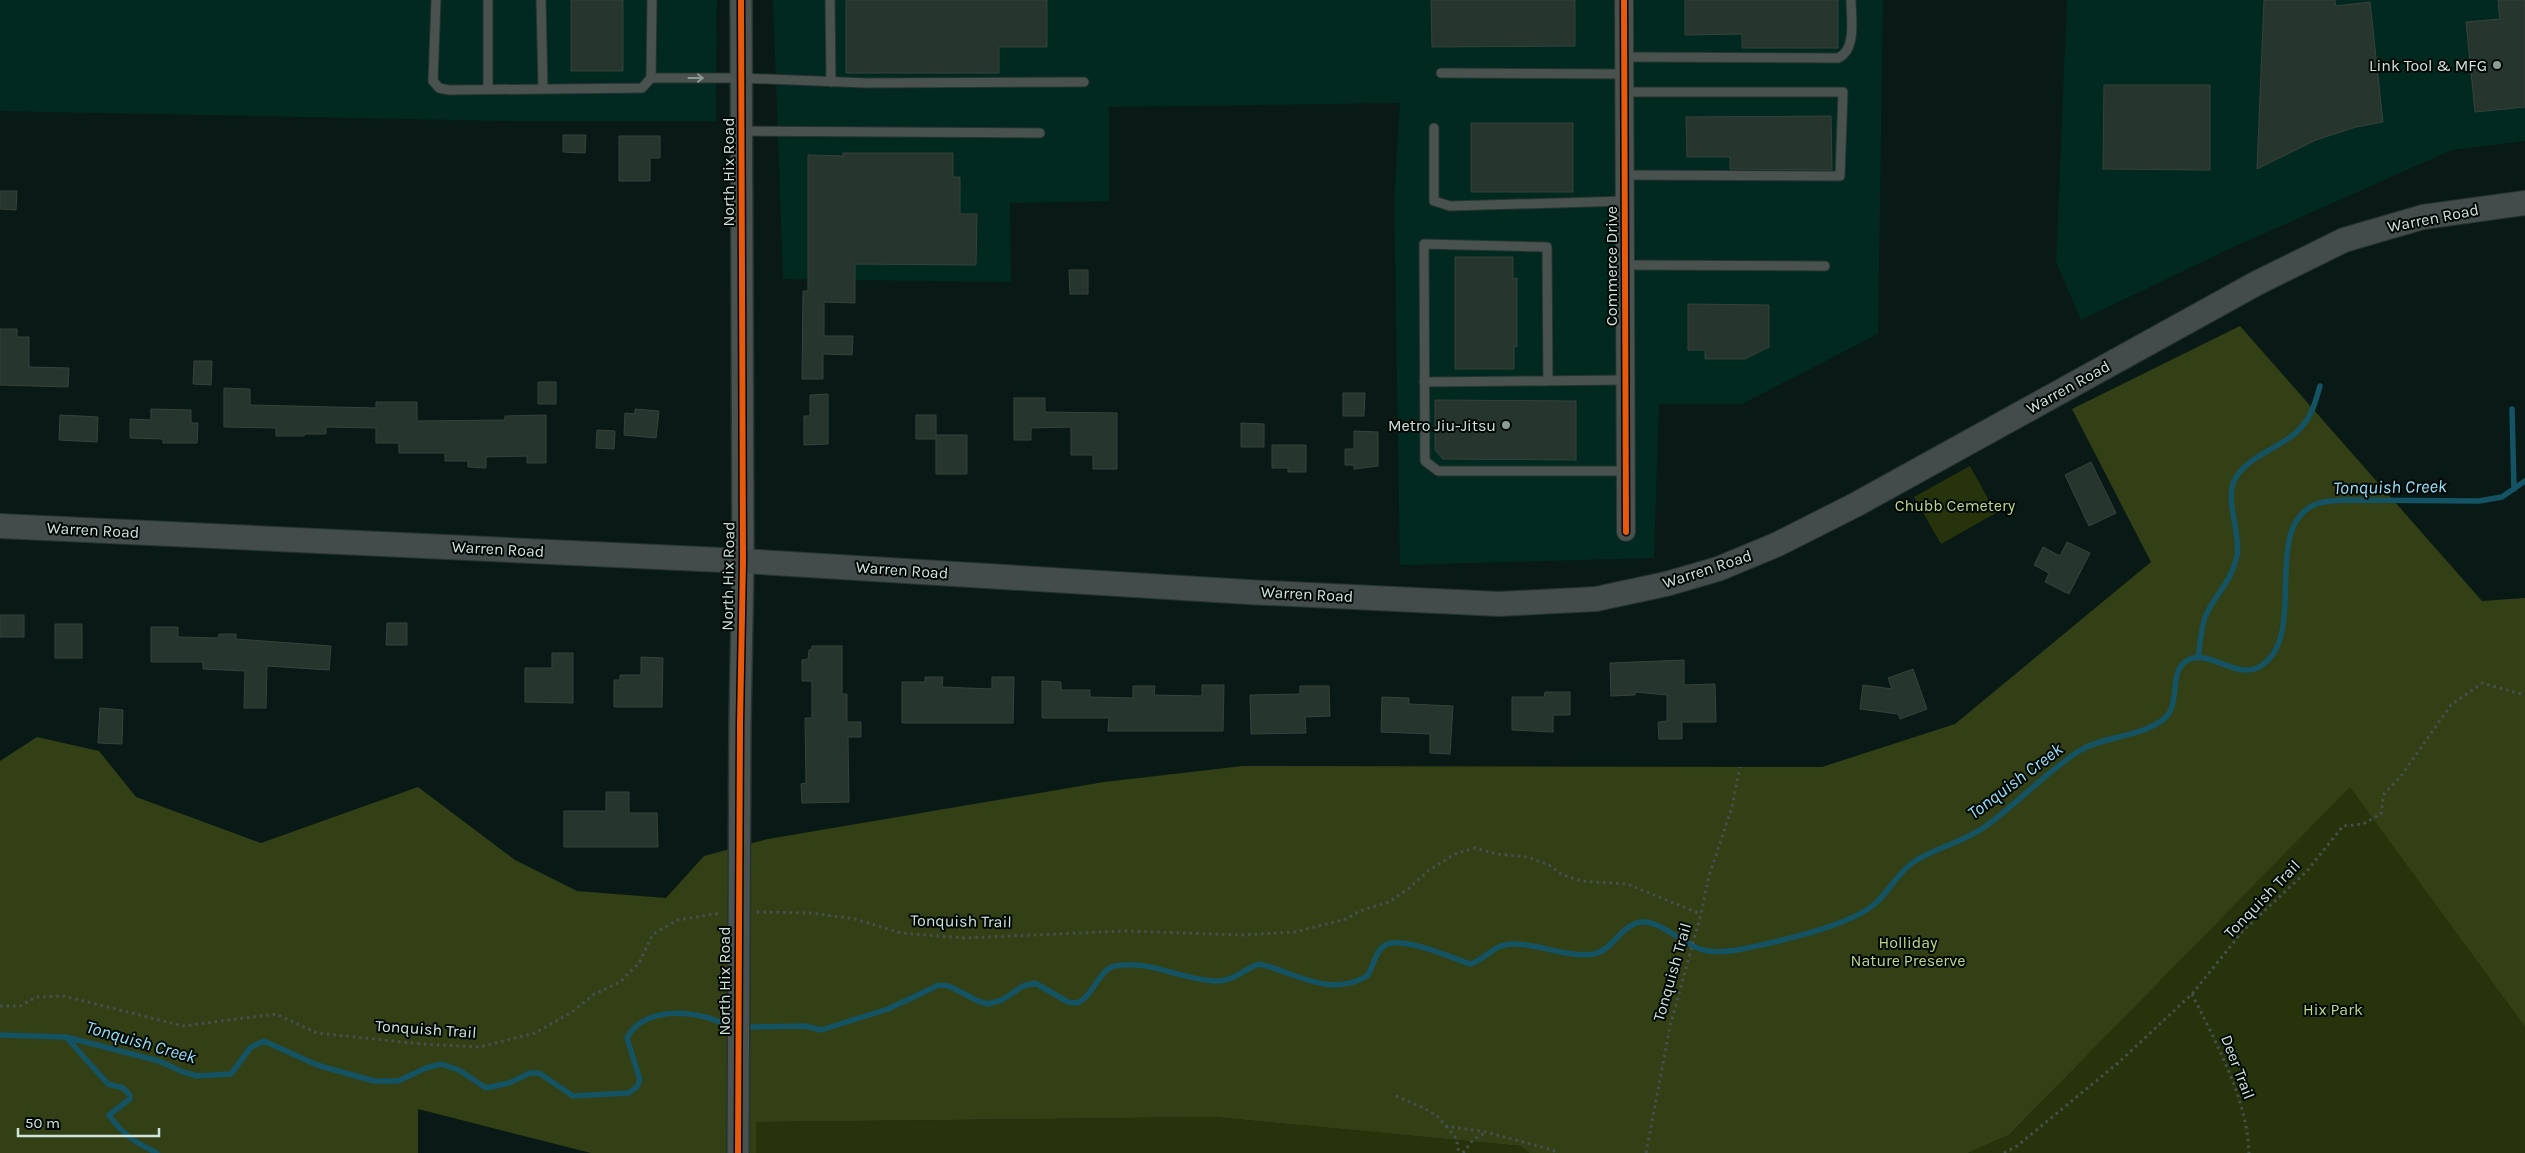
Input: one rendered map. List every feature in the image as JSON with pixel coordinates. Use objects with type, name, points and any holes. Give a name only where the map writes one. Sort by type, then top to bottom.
[{"type":"main road","name":"Warren Road","points":[[0,526],[743,560],[1248,592],[1490,604],[1596,599],[1666,584],[1718,569],[1778,544],[1857,504],[2257,282],[2344,240],[2423,217],[2525,204]]},
{"type":"street","name":"North Hix Road","points":[[738,1153],[738,912],[743,560],[741,0]]},
{"type":"street","name":"Commerce Drive","points":[[1624,0],[1626,532]]},
{"type":"lane","points":[[436,0],[435,84],[444,90],[636,88],[645,86],[650,78],[652,0]]},
{"type":"lane","points":[[488,0],[488,89]]},
{"type":"lane","points":[[541,0],[543,89]]},
{"type":"lane","points":[[830,0],[831,82]]},
{"type":"lane","points":[[1625,57],[1838,58],[1845,55],[1849,47],[1850,0]]},
{"type":"lane","points":[[1441,73],[1843,92],[1840,176],[1625,176]]},
{"type":"lane","points":[[650,78],[742,78],[831,82],[1084,82]]},
{"type":"lane","points":[[1434,128],[1434,201],[1450,206],[1625,201]]},
{"type":"lane","points":[[741,131],[1040,133]]},
{"type":"lane","points":[[1548,381],[1548,247],[1424,244],[1425,461],[1438,472],[1626,471]]},
{"type":"lane","points":[[1625,264],[1825,266]]},
{"type":"lane","points":[[1424,382],[1626,380]]},
{"type":"path","points":[[1702,914],[1709,876],[1732,807],[1740,767]]},
{"type":"path","points":[[1396,1096],[1422,1107],[1437,1116],[1456,1138],[1458,1153]]},
{"type":"path","points":[[1446,1126],[1486,1132],[1553,1150],[1556,1153]]},
{"type":"path","points":[[1463,1153],[1473,1140],[1486,1132]]},
{"type":"shaded area","points":[[0,0],[717,0],[716,121],[514,121],[0,111]]},
{"type":"shaded area","points":[[773,0],[1883,0],[1878,334],[1742,404],[1659,404],[1654,558],[1400,565],[1394,199],[1400,103],[1109,107],[1109,201],[1010,203],[1011,282],[783,279]]},
{"type":"shaded area","points":[[2067,0],[2525,0],[2525,141],[2452,150],[2225,251],[2081,320],[2056,262]]},
{"type":"green space","name":"Holliday Nature Preserve","points":[[2240,326],[2482,601],[2525,598],[2525,1027],[2350,787],[2009,1135],[1968,1153],[1529,1153],[1520,1146],[1215,1117],[756,1122],[756,1153],[591,1153],[418,1109],[418,1153],[0,1153],[0,761],[37,737],[99,751],[136,797],[261,843],[418,787],[515,860],[577,891],[666,898],[704,856],[768,839],[1104,782],[1243,766],[1822,767],[1955,724],[2151,562],[2072,409]]},
{"type":"green space","name":"Chubb Cemetery","points":[[1970,466],[1996,513],[1941,544],[1914,497]]},
{"type":"green space","name":"Hix Park","points":[[2350,786],[2525,1027],[2525,1153],[1968,1153],[2009,1135]]},
{"type":"green space","points":[[1215,1117],[1520,1146],[1529,1153],[756,1153],[756,1122]]},
{"type":"building","points":[[571,0],[623,0],[623,71],[571,71]]},
{"type":"building","points":[[846,0],[1047,0],[1047,47],[999,47],[999,73],[846,73]]},
{"type":"building","points":[[1431,0],[1575,0],[1575,46],[1432,47]]},
{"type":"building","points":[[1685,0],[1838,0],[1838,48],[1742,48],[1742,34],[1685,35]]},
{"type":"building","points":[[2264,0],[2335,0],[2336,6],[2370,2],[2383,122],[2356,127],[2316,140],[2257,169]]},
{"type":"building","name":"Link Tool & MFG","points":[[2498,0],[2525,0],[2525,107],[2475,112],[2466,22],[2500,19]]},
{"type":"building","points":[[2104,85],[2210,85],[2210,170],[2103,169]]},
{"type":"building","points":[[1831,116],[1832,170],[1730,169],[1730,157],[1687,157],[1686,117]]},
{"type":"building","points":[[1471,123],[1573,123],[1573,192],[1471,192]]},
{"type":"building","points":[[563,135],[586,135],[585,153],[563,152]]},
{"type":"building","points":[[619,136],[660,136],[660,158],[650,158],[650,181],[619,181]]},
{"type":"building","points":[[843,153],[953,153],[953,177],[960,177],[960,214],[977,214],[976,265],[855,264],[855,303],[824,302],[824,336],[853,336],[852,355],[823,354],[823,379],[802,379],[803,291],[808,291],[808,155],[843,156]]},
{"type":"building","points":[[0,191],[17,191],[16,210],[0,209]]},
{"type":"building","points":[[1455,257],[1513,257],[1513,279],[1517,278],[1517,346],[1514,347],[1514,369],[1455,369]]},
{"type":"building","points":[[1069,270],[1088,270],[1088,294],[1070,294]]},
{"type":"building","points":[[1688,304],[1769,305],[1769,347],[1745,359],[1705,359],[1705,350],[1688,350]]},
{"type":"building","points":[[0,329],[17,329],[17,337],[29,337],[29,367],[69,368],[68,387],[0,385]]},
{"type":"building","points":[[194,361],[212,361],[211,385],[193,384]]},
{"type":"building","points":[[538,382],[556,382],[556,404],[538,404]]},
{"type":"building","points":[[224,388],[250,389],[250,405],[376,408],[376,402],[417,402],[417,421],[505,420],[505,416],[546,415],[546,463],[527,463],[527,456],[486,457],[486,468],[468,467],[468,461],[445,461],[445,453],[399,453],[399,443],[376,443],[376,428],[326,427],[326,434],[276,436],[276,428],[224,427]]},
{"type":"building","points":[[1343,393],[1365,393],[1364,416],[1343,416]]},
{"type":"building","points":[[828,394],[828,444],[804,445],[804,416],[810,416],[810,395]]},
{"type":"building","points":[[1014,398],[1045,398],[1045,412],[1117,413],[1117,469],[1093,469],[1093,455],[1071,455],[1071,427],[1031,428],[1031,440],[1014,440]]},
{"type":"building","name":"Metro Jiu-Jitsu","points":[[1435,400],[1576,401],[1576,460],[1443,459],[1435,450]]},
{"type":"building","points":[[151,409],[191,410],[191,423],[198,423],[197,443],[163,443],[163,439],[130,438],[130,419],[151,420]]},
{"type":"building","points":[[635,409],[659,411],[656,438],[624,435],[625,413],[635,414]]},
{"type":"building","points":[[60,415],[98,417],[97,442],[59,440]]},
{"type":"building","points":[[916,415],[936,415],[936,435],[967,435],[967,474],[936,474],[936,439],[916,439]]},
{"type":"building","points":[[1241,423],[1264,424],[1264,447],[1241,447]]},
{"type":"building","points":[[597,430],[615,431],[614,449],[596,448]]},
{"type":"building","points":[[1354,431],[1378,432],[1378,466],[1354,469],[1354,465],[1345,465],[1345,449],[1354,449]]},
{"type":"building","points":[[1272,445],[1306,445],[1306,472],[1288,472],[1288,468],[1272,468]]},
{"type":"building","points":[[2091,462],[2116,513],[2089,526],[2065,475]]},
{"type":"building","points":[[2067,542],[2090,553],[2069,594],[2045,582],[2049,573],[2034,565],[2043,547],[2060,556]]},
{"type":"building","points":[[0,615],[24,615],[24,637],[0,637]]},
{"type":"building","points":[[387,623],[407,623],[407,645],[386,645]]},
{"type":"building","points":[[55,624],[82,624],[82,658],[55,658]]},
{"type":"building","points":[[151,627],[178,627],[178,637],[218,638],[219,634],[236,634],[236,639],[331,646],[329,670],[267,666],[266,708],[244,708],[245,671],[203,669],[203,662],[151,662]]},
{"type":"building","points":[[812,646],[842,646],[842,694],[847,694],[847,722],[861,722],[861,737],[848,737],[849,802],[802,803],[801,784],[806,783],[805,718],[812,718],[812,681],[802,681],[802,660],[808,659],[809,650],[812,650]]},
{"type":"building","points":[[552,653],[573,653],[573,703],[525,702],[525,668],[552,668]]},
{"type":"building","points":[[641,657],[663,658],[662,707],[614,707],[614,680],[620,680],[620,675],[641,675]]},
{"type":"building","points":[[1684,660],[1684,685],[1715,684],[1716,722],[1682,722],[1682,739],[1659,739],[1658,722],[1667,721],[1667,695],[1635,692],[1635,695],[1611,696],[1610,663]]},
{"type":"building","points":[[1913,669],[1927,709],[1900,719],[1898,714],[1860,709],[1863,685],[1892,689],[1888,678]]},
{"type":"building","points":[[925,677],[943,677],[942,687],[992,689],[992,677],[1014,677],[1013,723],[902,723],[902,682],[925,682]]},
{"type":"building","points":[[1042,681],[1061,682],[1061,690],[1090,690],[1090,697],[1133,698],[1133,686],[1155,686],[1154,695],[1202,696],[1202,685],[1224,685],[1223,731],[1108,731],[1109,718],[1042,718]]},
{"type":"building","points":[[1300,686],[1329,686],[1330,716],[1305,717],[1306,733],[1251,734],[1250,695],[1300,694]]},
{"type":"building","points":[[1545,692],[1570,692],[1570,715],[1553,715],[1553,732],[1512,730],[1512,697],[1544,697]]},
{"type":"building","points":[[1382,697],[1409,698],[1409,704],[1453,706],[1450,754],[1430,753],[1430,734],[1381,732]]},
{"type":"building","points":[[100,708],[123,710],[122,744],[98,743]]},
{"type":"building","points":[[606,792],[629,792],[629,813],[657,813],[658,847],[564,847],[564,811],[606,811]]},
{"type":"waterway","points":[[2198,658],[2205,617],[2227,582],[2237,556],[2238,547],[2231,498],[2234,481],[2240,471],[2248,464],[2287,439],[2304,424],[2312,411],[2320,386]]},
{"type":"waterway","points":[[2512,409],[2514,489]]},
{"type":"waterway","name":"Tonquish Creek","points":[[744,1027],[805,1026],[821,1030],[888,1009],[939,985],[949,986],[988,1004],[1002,1000],[1023,986],[1035,983],[1068,1002],[1077,1003],[1088,995],[1104,972],[1115,966],[1141,965],[1192,978],[1218,981],[1235,977],[1249,968],[1260,964],[1313,982],[1340,985],[1354,982],[1367,976],[1378,952],[1384,946],[1391,943],[1426,948],[1470,964],[1499,947],[1510,944],[1520,944],[1573,954],[1594,954],[1607,948],[1622,932],[1641,922],[1657,925],[1691,945],[1716,952],[1747,948],[1811,933],[1840,923],[1866,910],[1881,898],[1909,865],[1924,856],[1978,832],[2055,768],[2079,751],[2100,742],[2144,730],[2164,719],[2172,706],[2177,674],[2185,662],[2194,658],[2203,658],[2242,670],[2251,670],[2261,666],[2275,651],[2282,631],[2290,536],[2298,518],[2314,505],[2342,500],[2479,501],[2502,497],[2525,481]]},
{"type":"waterway","name":"Tonquish Creek","points":[[0,1035],[66,1037],[159,1061],[197,1076],[231,1074],[251,1047],[264,1041],[317,1065],[374,1081],[398,1081],[426,1068],[441,1064],[459,1070],[486,1088],[509,1083],[530,1073],[539,1073],[573,1096],[628,1093],[636,1088],[640,1080],[627,1038],[641,1022],[672,1013],[705,1017],[734,1026]]},
{"type":"waterway","points":[[66,1037],[108,1084],[123,1088],[130,1095],[130,1099],[109,1115],[119,1128],[130,1137],[142,1146],[157,1153]]},
{"type":"cycle path","points":[[738,1153],[740,723],[743,561],[741,0]]},
{"type":"cycle path","points":[[1624,0],[1626,532]]},
{"type":"place","name":"Link Tool & MFG","points":[[2497,65]]},
{"type":"place","name":"Metro Jiu-Jitsu","points":[[1506,425]]}]
